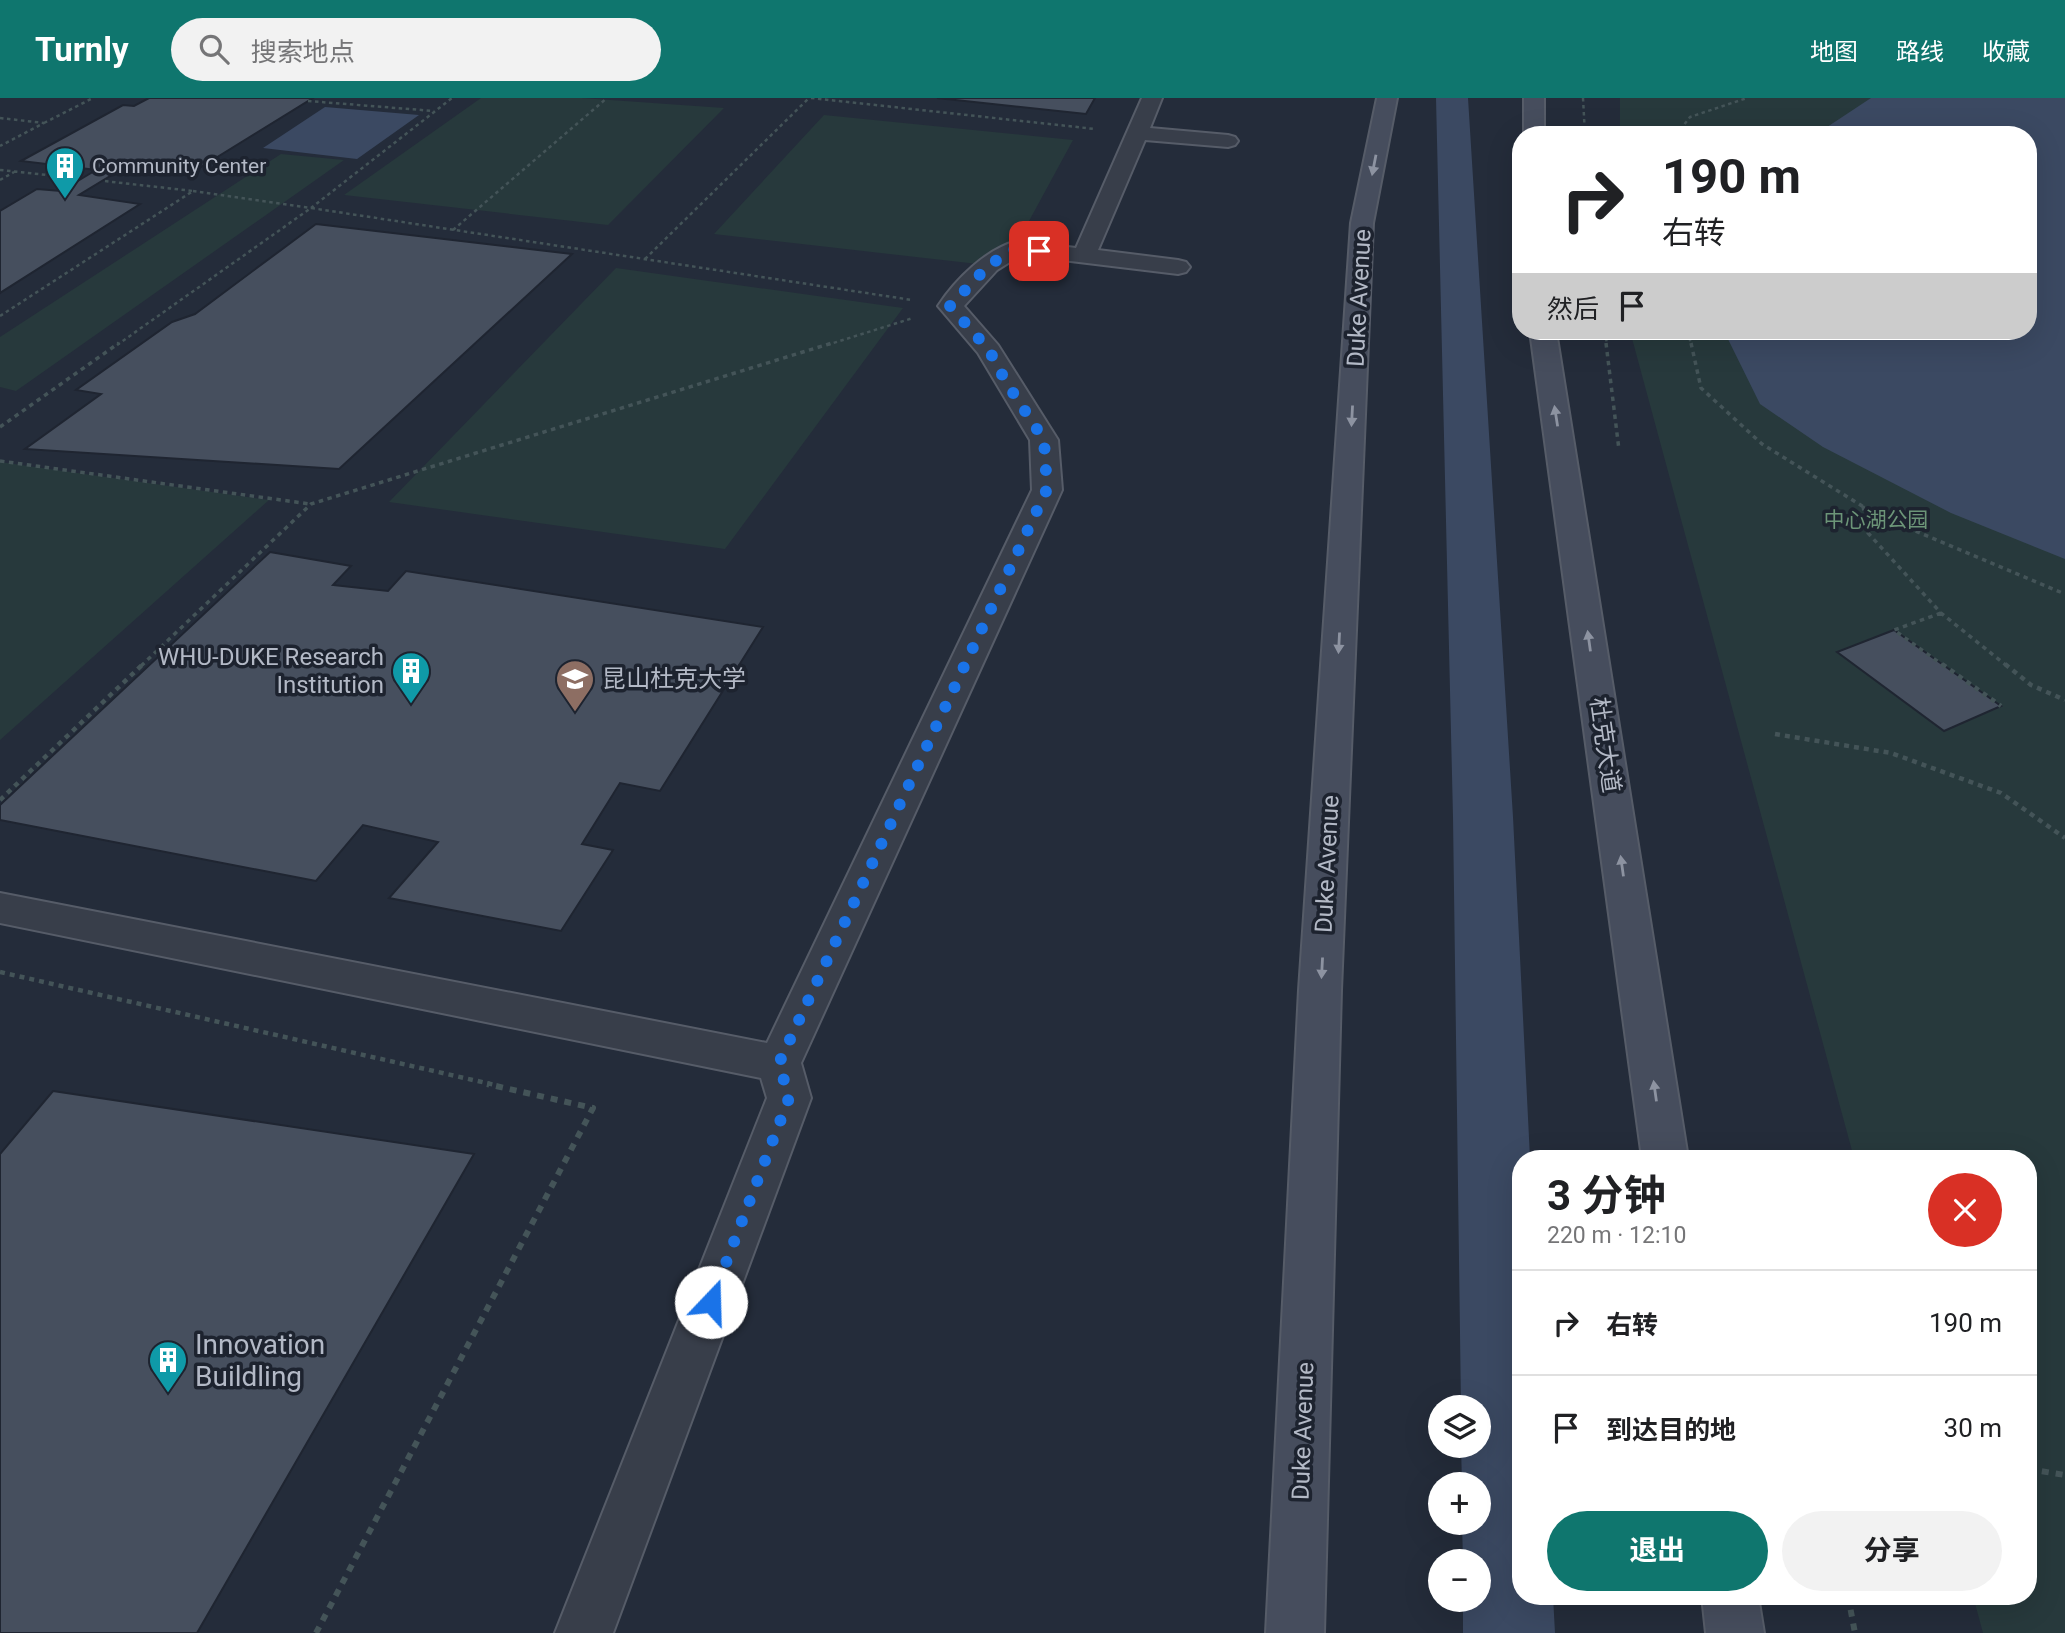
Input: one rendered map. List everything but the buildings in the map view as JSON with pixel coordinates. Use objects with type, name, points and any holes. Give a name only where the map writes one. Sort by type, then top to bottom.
[{"type":"main road","name":"Duke Avenue","points":[[1295,1633],[1320,990],[1362,223],[1387,98]]},
{"type":"main road","points":[[1534,126],[1535,98]]},
{"type":"main road","name":"杜克大道","points":[[1544,340],[1664,1150]]},
{"type":"main road","points":[[1731,1605],[1735,1633]]},
{"type":"street","points":[[1084,256],[1152,98]]},
{"type":"street","points":[[1138,133],[1228,141]]},
{"type":"street","points":[[584,1633],[789,1098],[779,1063],[1047,489],[1044,440],[1006,382],[989,350],[950,306],[989,265],[1017,248],[1178,267]]},
{"type":"street","points":[[0,908],[779,1063]]},
{"type":"path","points":[[0,146],[93,98]]},
{"type":"path","points":[[0,427],[311,208],[452,98]]},
{"type":"path","points":[[452,230],[607,98]]},
{"type":"path","points":[[645,259],[810,98],[1138,133]]},
{"type":"path","points":[[1583,98],[1585,126]]},
{"type":"path","points":[[1683,126],[1690,117],[1747,98]]},
{"type":"path","points":[[308,101],[435,111]]},
{"type":"path","points":[[0,118],[44,123]]},
{"type":"path","points":[[0,170],[76,178]]},
{"type":"path","points":[[0,180],[15,172]]},
{"type":"path","points":[[104,181],[311,208],[950,306]]},
{"type":"path","points":[[0,316],[193,191]]},
{"type":"path","points":[[0,461],[311,504],[950,306]]},
{"type":"path","points":[[1606,340],[1619,450]]},
{"type":"path","points":[[1690,340],[1701,388],[1762,443],[1888,519],[2065,594]]},
{"type":"path","points":[[0,800],[311,504]]},
{"type":"path","points":[[1863,506],[1868,533],[1941,613],[2031,685],[2065,700]]},
{"type":"path","points":[[1941,613],[1894,630],[2001,706]]},
{"type":"path","points":[[1775,734],[1891,753],[2001,793],[2065,838]]},
{"type":"path","points":[[0,972],[593,1108],[316,1633]]},
{"type":"path","points":[[2037,1470],[2065,1475]]},
{"type":"path","points":[[1850,1605],[1855,1633]]},
{"type":"green space","points":[[481,98],[582,98],[724,108],[608,225],[344,195]]},
{"type":"green space","name":"中心湖公园","points":[[1620,98],[2065,98],[2065,1633],[1983,1633],[1975,1605],[2037,1605],[2037,1150],[1852,1150],[1632,340],[2037,340],[2037,126],[1620,126]]},
{"type":"green space","points":[[824,115],[1073,140],[1004,267],[714,234]]},
{"type":"green space","points":[[281,154],[344,160],[16,391],[0,387],[0,337]]},
{"type":"green space","points":[[616,268],[903,308],[725,549],[389,502]]},
{"type":"green space","points":[[0,462],[269,500],[0,740]]},
{"type":"water","points":[[1871,98],[2065,98],[2065,559],[1951,513],[1823,447],[1760,404],[1728,340],[2037,340],[2037,126],[1829,126]]},
{"type":"water","points":[[325,107],[419,115],[357,159],[263,148]]},
{"type":"waterway","points":[[1452,98],[1483,817],[1509,1633]]},
{"type":"place","name":"Community Center","points":[[65,200]]},
{"type":"place","name":"WHU-DUKE Research Institution","points":[[411,705]]},
{"type":"place","name":"昆山杜克大学","points":[[575,713]]},
{"type":"place","name":"Innovation Buildling","points":[[168,1394]]},
{"type":"route","points":[[711,1302],[789,1098],[779,1063],[1047,489],[1044,440],[1006,382],[989,350],[950,306],[989,265],[1017,248],[1039,251]]}]
